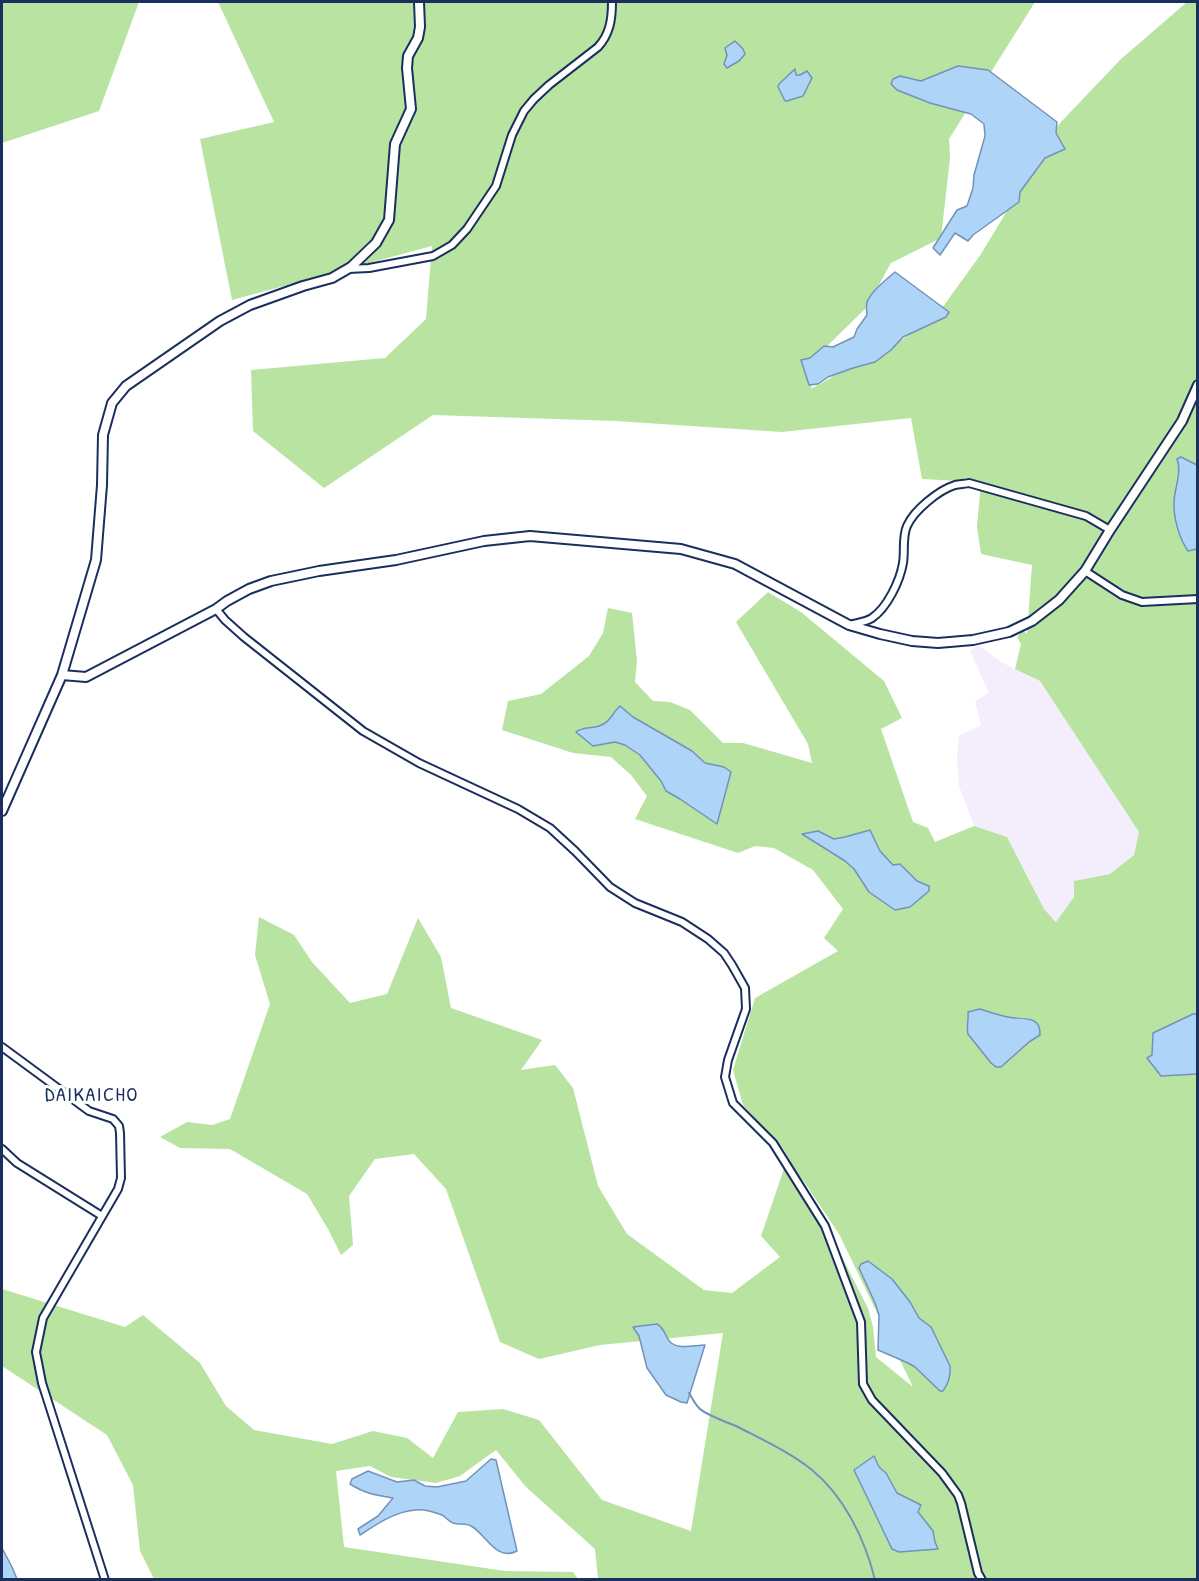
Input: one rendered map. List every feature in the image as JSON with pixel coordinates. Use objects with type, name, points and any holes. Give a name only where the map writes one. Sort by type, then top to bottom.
[{"type":"street","points":[[2,811],[62,675],[96,560],[104,435],[112,403],[126,386],[220,321],[250,305],[332,278],[347,269],[376,243],[389,219],[395,144],[411,109],[406,68],[408,56],[418,38],[419,2]]},
{"type":"street","points":[[347,269],[434,256],[452,245],[467,229],[496,186],[512,135],[524,111],[549,85],[604,40],[609,30],[612,2]]},
{"type":"street","points":[[62,675],[86,677],[216,609],[249,589],[281,579],[396,560],[484,541],[530,536],[681,549],[703,555],[735,564],[849,625],[912,641],[938,643],[973,640],[1009,632],[1032,621],[1059,600],[1085,571],[1182,421],[1197,385]]},
{"type":"street","points":[[849,625],[871,619],[893,593],[904,562],[905,535],[911,519],[924,504],[955,485],[969,483],[1086,516],[1110,530]]},
{"type":"street","points":[[1085,571],[1122,595],[1142,602],[1197,599]]},
{"type":"street","points":[[216,609],[225,621],[244,637],[363,731],[419,763],[518,809],[550,828],[610,887],[635,903],[682,922],[724,953],[744,988],[746,1009],[728,1060],[725,1077],[733,1103],[773,1143],[825,1226],[861,1322],[863,1384],[872,1400],[942,1473],[958,1495],[982,1580]]},
{"type":"street","points":[[2,1047],[89,1111],[113,1119],[119,1126],[121,1178],[118,1189],[43,1318],[36,1352],[42,1383],[105,1580]]},
{"type":"street","points":[[2,1149],[17,1163],[102,1216]]},
{"type":"shaded area","points":[[978,645],[1001,662],[1040,681],[1139,832],[1134,855],[1110,874],[1075,881],[1074,897],[1057,922],[1044,909],[1007,837],[974,826],[959,786],[957,755],[959,736],[981,725],[975,701],[989,693],[970,651]]},
{"type":"green space","points":[[2,2],[139,2],[99,111],[2,143]]},
{"type":"green space","points":[[218,2],[1035,2],[949,139],[950,158],[941,238],[891,263],[866,308],[818,355],[811,389],[903,339],[937,315],[981,254],[1060,123],[1121,59],[1187,2],[1197,2],[1198,1014],[1193,1014],[1153,1033],[1193,1073],[1197,1074],[1197,1579],[598,1579],[595,1549],[526,1487],[496,1450],[460,1476],[436,1483],[391,1477],[370,1466],[336,1471],[344,1547],[505,1571],[573,1572],[578,1579],[154,1579],[140,1551],[133,1485],[107,1435],[2,1366],[2,1289],[125,1327],[143,1315],[200,1363],[226,1406],[254,1430],[332,1444],[373,1431],[407,1438],[433,1458],[458,1412],[503,1409],[539,1420],[602,1500],[691,1531],[723,1333],[600,1345],[539,1359],[500,1342],[446,1189],[414,1154],[375,1159],[349,1196],[353,1245],[341,1255],[307,1194],[230,1149],[180,1148],[160,1137],[187,1122],[212,1125],[230,1119],[270,1004],[255,955],[259,917],[294,935],[312,962],[350,1003],[387,994],[418,918],[441,957],[451,1008],[542,1040],[521,1070],[555,1065],[573,1088],[598,1186],[627,1234],[704,1290],[732,1293],[780,1257],[761,1236],[788,1157],[743,1105],[733,1070],[755,998],[838,951],[824,938],[843,909],[813,870],[774,848],[755,846],[738,853],[635,819],[647,796],[631,775],[611,757],[573,753],[502,730],[508,701],[541,694],[589,656],[603,633],[608,608],[632,613],[637,661],[635,682],[653,701],[670,702],[690,710],[723,743],[743,743],[812,763],[808,744],[736,622],[768,592],[801,612],[884,681],[902,718],[881,729],[913,822],[928,828],[935,842],[974,826],[1007,837],[1044,909],[1056,922],[1074,897],[1074,881],[1110,874],[1134,855],[1139,832],[1040,681],[1015,669],[1021,644],[1017,637],[1023,630],[1027,634],[1032,565],[981,554],[977,527],[981,482],[922,479],[911,418],[782,432],[616,421],[433,415],[324,488],[253,431],[251,370],[385,358],[426,319],[432,246],[232,300],[200,139],[274,122]],"holes":[[[620,706],[633,717],[692,751],[705,763],[724,767],[718,823],[666,791],[661,781],[640,755],[625,745],[615,742],[593,746],[580,728],[600,726],[610,719]],[[870,830],[880,851],[893,865],[900,864],[917,882],[929,886],[869,892],[854,869],[845,861],[803,835],[818,831],[834,839]],[[980,1009],[1009,1017],[1028,1018],[1040,1035],[1029,1042],[966,1028]],[[801,1177],[839,1234],[913,1387],[876,1357],[873,1327],[868,1308]]]},
{"type":"water","points":[[735,41],[745,54],[739,61],[727,68],[724,64],[727,55],[725,48]]},
{"type":"water","points":[[958,66],[988,70],[1057,122],[1056,133],[1065,149],[1045,158],[1020,192],[1019,202],[968,241],[955,233],[940,255],[933,248],[957,210],[967,206],[985,136],[984,124],[971,114],[930,103],[897,90],[891,84],[893,79],[900,76],[921,81]]},
{"type":"water","points":[[795,69],[796,75],[807,71],[812,78],[803,96],[785,101],[778,87]]},
{"type":"water","points":[[895,272],[949,312],[946,317],[903,337],[875,362],[828,377],[818,384],[809,385],[801,360],[810,358],[824,346],[833,347],[854,337],[867,315],[870,296]]},
{"type":"water","points":[[1181,457],[1197,465],[1197,549],[1188,551],[1179,534],[1174,507],[1179,474],[1177,459]]},
{"type":"water","points":[[620,706],[633,717],[692,751],[705,763],[724,767],[731,772],[717,824],[666,791],[661,781],[640,755],[625,745],[615,742],[593,746],[576,732],[603,725]]},
{"type":"water","points":[[870,830],[880,851],[893,865],[900,864],[917,881],[929,886],[929,891],[910,907],[895,910],[869,892],[854,869],[845,861],[802,834],[818,831],[834,839]]},
{"type":"water","points":[[980,1009],[1034,1021],[1039,1028],[1040,1035],[1001,1067],[996,1067],[968,1034],[968,1012]]},
{"type":"water","points":[[1197,1014],[1197,1074],[1161,1076],[1147,1058],[1152,1055],[1153,1033]]},
{"type":"water","points":[[868,1261],[892,1279],[919,1318],[931,1327],[950,1366],[949,1379],[943,1391],[940,1391],[915,1367],[878,1350],[879,1315],[859,1268],[861,1264]]},
{"type":"water","points":[[657,1324],[675,1345],[705,1345],[687,1403],[666,1395],[647,1368],[639,1336],[633,1327]]},
{"type":"water","points":[[874,1456],[897,1493],[921,1505],[918,1512],[933,1531],[938,1549],[899,1552],[892,1549],[854,1470]]},
{"type":"water","points":[[491,1459],[496,1460],[517,1551],[503,1553],[471,1526],[453,1523],[442,1515],[421,1510],[407,1511],[393,1516],[360,1535],[358,1529],[378,1516],[393,1498],[361,1490],[350,1484],[352,1479],[368,1471],[397,1482],[414,1480],[425,1486],[437,1487],[466,1481]]},
{"type":"water","points":[[2,1548],[12,1567],[17,1579],[2,1579]]},
{"type":"waterway","points":[[689,1393],[702,1411],[786,1452],[812,1470],[834,1492],[859,1534],[875,1580]]},
{"type":"district","name":"DAIKAICHO","points":[[92,1096]]}]
